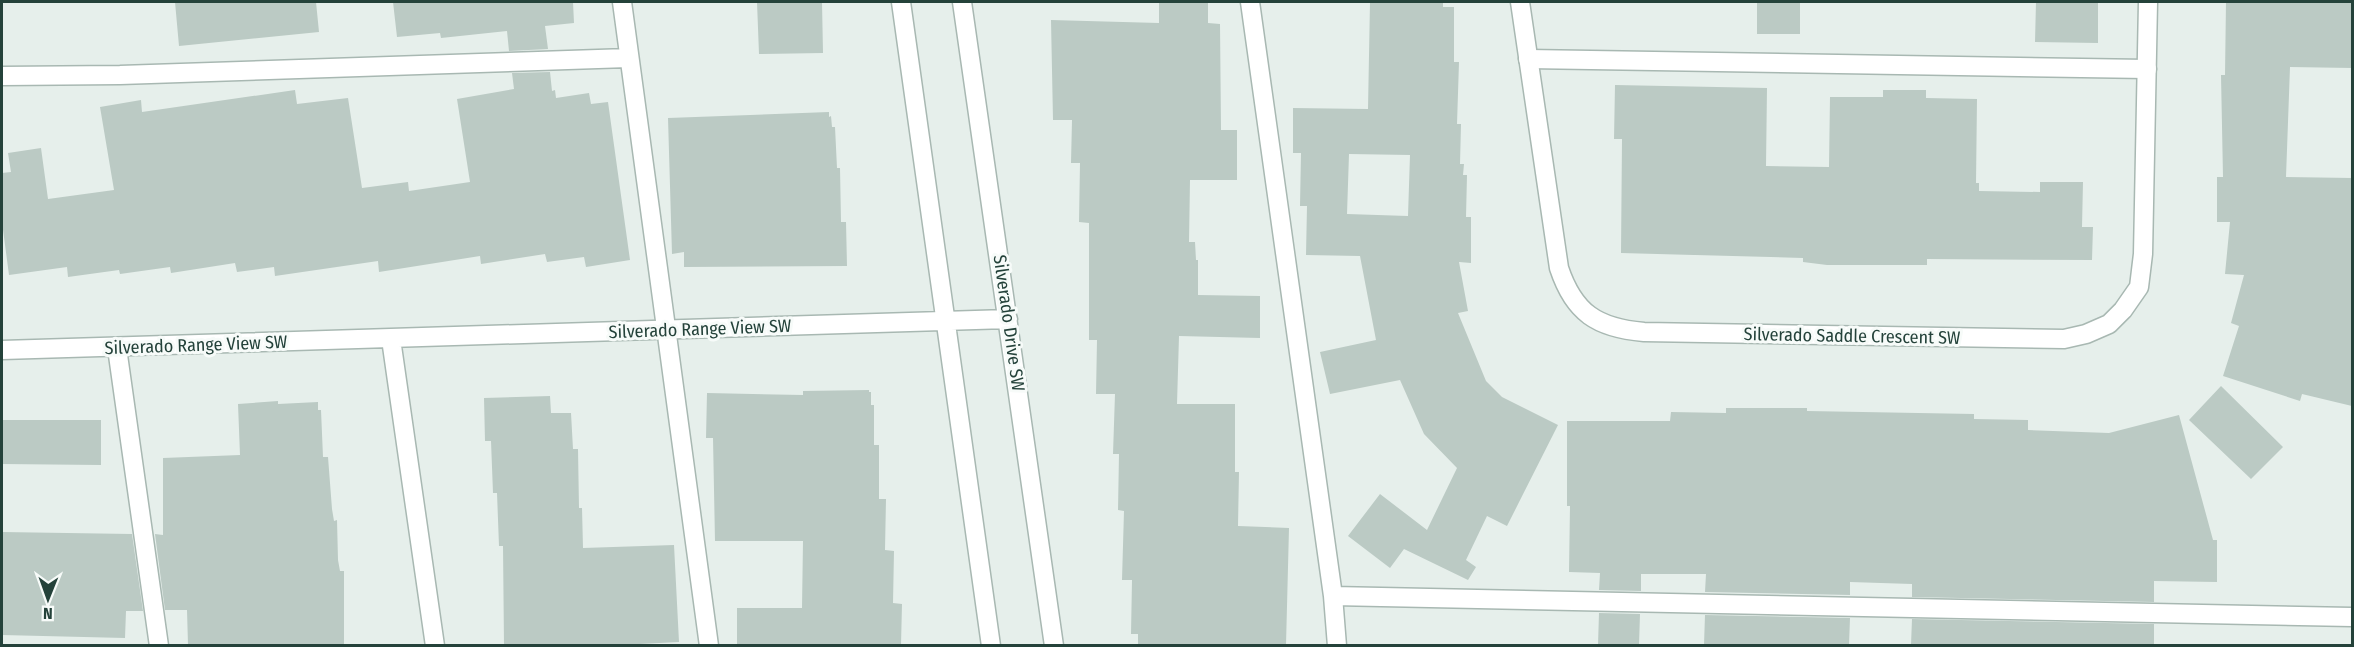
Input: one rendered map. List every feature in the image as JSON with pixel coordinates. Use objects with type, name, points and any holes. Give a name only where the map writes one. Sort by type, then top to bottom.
[{"type":"street","points":[[622,2],[709,645]]},
{"type":"street","points":[[901,2],[991,645]]},
{"type":"street","name":"Silverado Drive SW","points":[[962,2],[1054,645]]},
{"type":"street","points":[[1250,2],[1333,596],[1337,645]]},
{"type":"street","name":"Silverado Saddle Crescent SW","points":[[1520,2],[1559,267],[1565,286],[1577,305],[1593,319],[1617,330],[1644,333],[2064,339],[2086,334],[2109,324],[2123,310],[2139,287],[2143,254],[2148,2]]},
{"type":"street","points":[[2,76],[120,75],[628,58]]},
{"type":"street","points":[[1528,59],[2147,69]]},
{"type":"street","name":"Silverado Range View SW","points":[[2,350],[1008,319]]},
{"type":"street","points":[[391,339],[435,645]]},
{"type":"street","points":[[117,348],[159,645]]},
{"type":"street","points":[[1333,596],[2352,617]]},
{"type":"building","points":[[175,2],[316,2],[319,32],[179,46]]},
{"type":"building","points":[[393,2],[573,2],[574,23],[545,26],[548,49],[509,51],[507,31],[441,38],[440,33],[397,37]]},
{"type":"building","points":[[757,2],[822,2],[823,53],[759,54]]},
{"type":"building","points":[[1159,2],[1208,2],[1208,23],[1220,24],[1221,130],[1237,130],[1237,180],[1190,180],[1189,242],[1195,242],[1196,260],[1198,260],[1198,295],[1260,296],[1260,338],[1179,336],[1177,404],[1235,404],[1235,472],[1239,472],[1238,526],[1289,528],[1286,645],[1138,644],[1138,634],[1131,634],[1132,580],[1122,580],[1124,511],[1118,510],[1119,454],[1113,454],[1115,394],[1096,394],[1097,340],[1089,340],[1089,223],[1079,222],[1080,163],[1071,163],[1072,120],[1053,120],[1051,20],[1159,23]]},
{"type":"building","points":[[1370,2],[1443,2],[1443,7],[1454,7],[1454,62],[1459,62],[1457,124],[1461,124],[1460,164],[1464,164],[1463,175],[1467,175],[1466,217],[1471,217],[1471,263],[1459,262],[1468,311],[1458,313],[1486,381],[1502,397],[1558,425],[1507,526],[1487,516],[1466,560],[1476,567],[1468,580],[1404,549],[1390,568],[1348,536],[1380,494],[1427,530],[1457,468],[1424,434],[1400,380],[1330,394],[1320,352],[1376,340],[1360,256],[1306,255],[1307,206],[1300,206],[1301,153],[1293,153],[1293,108],[1368,109]],"holes":[[[1349,154],[1410,155],[1408,216],[1347,214]]]},
{"type":"building","points":[[1757,2],[1800,2],[1800,34],[1757,34]]},
{"type":"building","points":[[2036,2],[2098,2],[2098,43],[2035,42]]},
{"type":"building","points":[[2226,2],[2352,2],[2352,68],[2290,67],[2286,177],[2352,178],[2352,406],[2302,394],[2300,401],[2223,376],[2239,326],[2231,323],[2244,275],[2225,274],[2230,222],[2217,222],[2217,177],[2223,177],[2221,75],[2225,75]]},
{"type":"building","points":[[550,72],[552,91],[555,90],[556,98],[589,93],[591,104],[608,102],[630,260],[586,267],[584,257],[547,262],[545,254],[481,264],[480,256],[379,272],[378,261],[275,276],[274,267],[237,272],[235,263],[171,273],[170,267],[120,274],[119,270],[68,277],[67,267],[9,275],[2,222],[2,173],[11,172],[8,153],[41,148],[48,199],[114,190],[100,107],[141,100],[142,112],[295,90],[297,104],[348,98],[362,188],[408,182],[409,191],[470,182],[457,99],[514,89],[512,73]]},
{"type":"building","points":[[1615,85],[1767,88],[1766,166],[1829,167],[1830,97],[1883,97],[1883,90],[1926,90],[1926,98],[1977,99],[1976,183],[1979,183],[1979,191],[2040,192],[2040,182],[2083,182],[2082,227],[2093,227],[2092,260],[1927,259],[1927,265],[1827,265],[1803,262],[1803,258],[1621,253],[1622,139],[1614,139]]},
{"type":"building","points":[[829,112],[832,127],[835,127],[837,168],[840,168],[841,222],[846,222],[847,266],[684,267],[684,252],[672,254],[668,118]]},
{"type":"building","points":[[2221,386],[2283,447],[2251,479],[2189,420]]},
{"type":"building","points":[[869,390],[871,405],[874,405],[874,445],[879,445],[879,499],[886,499],[885,550],[894,551],[893,603],[902,604],[901,645],[737,645],[737,608],[802,608],[803,541],[715,541],[713,438],[706,438],[707,393],[803,395],[803,391]]},
{"type":"building","points":[[550,396],[551,413],[571,413],[573,449],[578,449],[579,508],[582,508],[583,548],[674,545],[679,642],[620,645],[504,645],[503,546],[499,546],[497,493],[493,493],[491,441],[485,441],[484,398]]},
{"type":"building","points":[[278,401],[278,404],[318,402],[318,410],[321,410],[323,457],[328,457],[332,509],[334,521],[337,520],[338,560],[340,571],[344,571],[344,645],[188,645],[187,610],[165,610],[155,534],[163,535],[163,458],[240,455],[238,404]]},
{"type":"building","points":[[1726,408],[1807,408],[1807,411],[1974,414],[1974,419],[2028,420],[2028,430],[2109,433],[2179,415],[2213,540],[2217,540],[2217,582],[2154,581],[2154,602],[1912,597],[1912,584],[1850,582],[1850,595],[1705,592],[1706,574],[1641,574],[1641,591],[1599,590],[1600,573],[1569,572],[1570,506],[1567,506],[1567,421],[1670,421],[1671,412],[1726,413]]},
{"type":"building","points":[[2,420],[101,420],[101,465],[2,464]]},
{"type":"building","points":[[2,532],[132,534],[143,611],[126,611],[125,638],[2,635]]},
{"type":"building","points":[[1599,613],[1640,614],[1639,645],[1598,645]]},
{"type":"building","points":[[1705,615],[1850,618],[1849,645],[1704,645]]},
{"type":"building","points":[[1912,619],[2154,624],[2154,645],[1911,645]]}]
